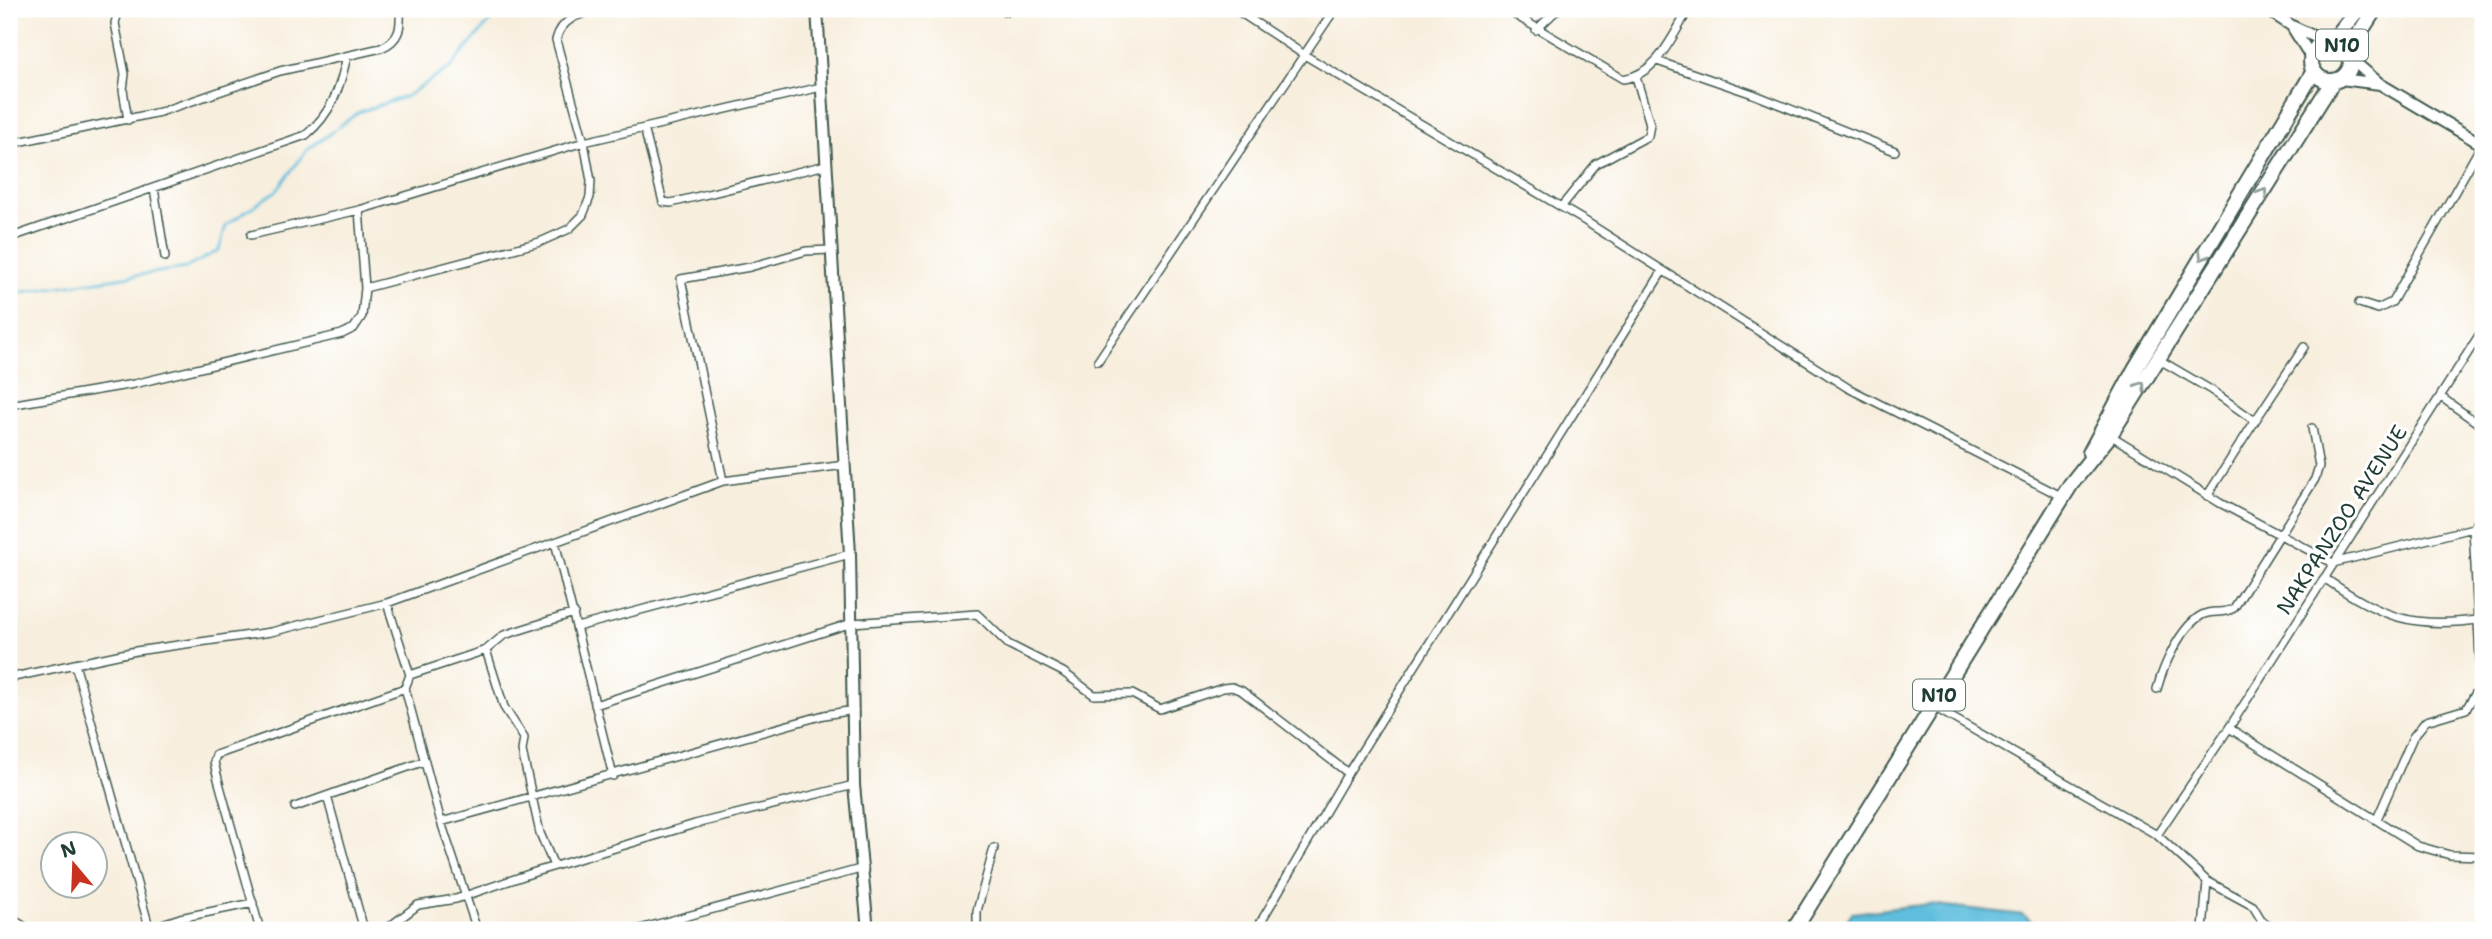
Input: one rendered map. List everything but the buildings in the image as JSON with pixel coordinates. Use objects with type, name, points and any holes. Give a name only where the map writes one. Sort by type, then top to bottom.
[{"type":"highway","name":"N10","points":[[2087,461],[2092,444],[2312,64],[2318,46],[2329,42],[2358,9]]},
{"type":"highway","name":"N10","points":[[1794,930],[2063,497],[2087,461],[2110,435],[2337,80],[2349,70],[2350,55],[2375,9]]},
{"type":"highway","name":"N10","points":[[2329,42],[2350,55]]},
{"type":"highway","name":"N10","points":[[2312,64],[2320,78],[2337,80]]},
{"type":"highway","points":[[2174,302],[2188,313]]},
{"type":"street","points":[[119,9],[116,23],[125,74],[122,90],[128,120]]},
{"type":"street","points":[[9,144],[128,120],[186,105],[280,71],[382,48],[395,41],[400,29],[400,9]]},
{"type":"street","points":[[365,288],[540,242],[569,229],[583,215],[590,197],[584,142],[556,40],[558,30],[565,22],[599,9]]},
{"type":"street","points":[[817,9],[850,554],[854,785],[868,930]]},
{"type":"street","points":[[1235,9],[1306,56],[1561,207],[1848,388],[2063,497]]},
{"type":"street","points":[[1098,361],[1306,56],[1335,9]]},
{"type":"street","points":[[1505,9],[1536,30],[1623,79],[1636,78],[1657,61],[1689,9]]},
{"type":"street","points":[[1536,30],[1558,9]]},
{"type":"street","points":[[2266,9],[2292,26],[2329,42]]},
{"type":"street","points":[[2292,26],[2312,64]]},
{"type":"street","points":[[2350,55],[2380,84],[2483,144],[2392,302],[2378,309],[2359,303]]},
{"type":"street","points":[[9,238],[306,135],[324,119],[333,104],[347,56]]},
{"type":"street","points":[[1657,61],[1753,94],[1895,151]]},
{"type":"street","points":[[1561,207],[1596,164],[1648,136],[1650,124],[1636,78]]},
{"type":"street","points":[[2337,80],[2380,84]]},
{"type":"street","points":[[251,235],[359,211],[584,142],[821,87]]},
{"type":"street","points":[[645,128],[663,202],[671,203],[826,165]]},
{"type":"street","points":[[154,188],[165,257]]},
{"type":"street","points":[[9,405],[134,384],[342,334],[354,328],[362,316],[365,288],[359,211]]},
{"type":"street","points":[[723,481],[681,279],[750,267],[806,251],[832,250]]},
{"type":"street","points":[[1256,930],[1348,773],[1662,272]]},
{"type":"street","name":"NAKPANZOO AVENUE","points":[[2157,835],[2229,728],[2483,329]]},
{"type":"street","points":[[2207,496],[2304,347]]},
{"type":"street","points":[[2158,359],[2211,390],[2255,421]]},
{"type":"street","points":[[2441,397],[2483,427]]},
{"type":"street","points":[[2157,689],[2162,667],[2186,630],[2200,615],[2234,608],[2319,472],[2312,428]]},
{"type":"street","points":[[2110,435],[2207,496],[2333,563],[2473,528],[2483,515]]},
{"type":"street","points":[[9,678],[136,651],[271,632],[387,603],[723,481],[845,466]]},
{"type":"street","points":[[2377,819],[2413,737],[2426,721],[2455,715],[2473,701],[2479,688],[2481,620],[2473,528]]},
{"type":"street","points":[[555,542],[613,776]]},
{"type":"street","points":[[577,627],[850,554]]},
{"type":"street","points":[[2324,578],[2355,601],[2392,617],[2447,624],[2481,620]]},
{"type":"street","points":[[387,603],[410,675],[405,688],[441,822],[477,930]]},
{"type":"street","points":[[410,675],[486,650],[504,635],[574,613]]},
{"type":"street","points":[[595,705],[852,622],[977,614],[1008,644],[1063,672],[1094,695],[1132,694],[1160,709],[1232,687],[1242,691],[1348,773]]},
{"type":"street","points":[[486,650],[504,707],[524,738],[522,751],[532,798],[544,847],[554,866]]},
{"type":"street","points":[[75,664],[150,929],[180,918],[253,903]]},
{"type":"street","points":[[260,930],[218,779],[214,762],[216,755],[405,688]]},
{"type":"street","points":[[1932,706],[2157,835],[2207,881],[2253,906],[2262,921],[2273,930]]},
{"type":"street","points":[[441,822],[824,715],[854,710]]},
{"type":"street","points":[[2229,728],[2377,819],[2405,840],[2450,855],[2483,856]]},
{"type":"street","points":[[295,807],[425,761]]},
{"type":"street","points":[[386,930],[418,905],[467,896],[554,866],[695,824],[854,785]]},
{"type":"street","points":[[327,796],[364,930]]},
{"type":"street","points":[[977,930],[977,911],[994,848]]},
{"type":"street","points":[[636,930],[864,868]]},
{"type":"street","points":[[2203,930],[2207,881]]},
{"type":"street","points":[[9,917],[27,929]]},
{"type":"water","points":[[1929,904],[2024,915],[2040,930],[1840,930],[1852,913]]},
{"type":"waterway","points":[[9,294],[186,268],[219,250],[226,225],[276,191],[307,150],[359,112],[407,96],[451,67],[500,9]]}]
